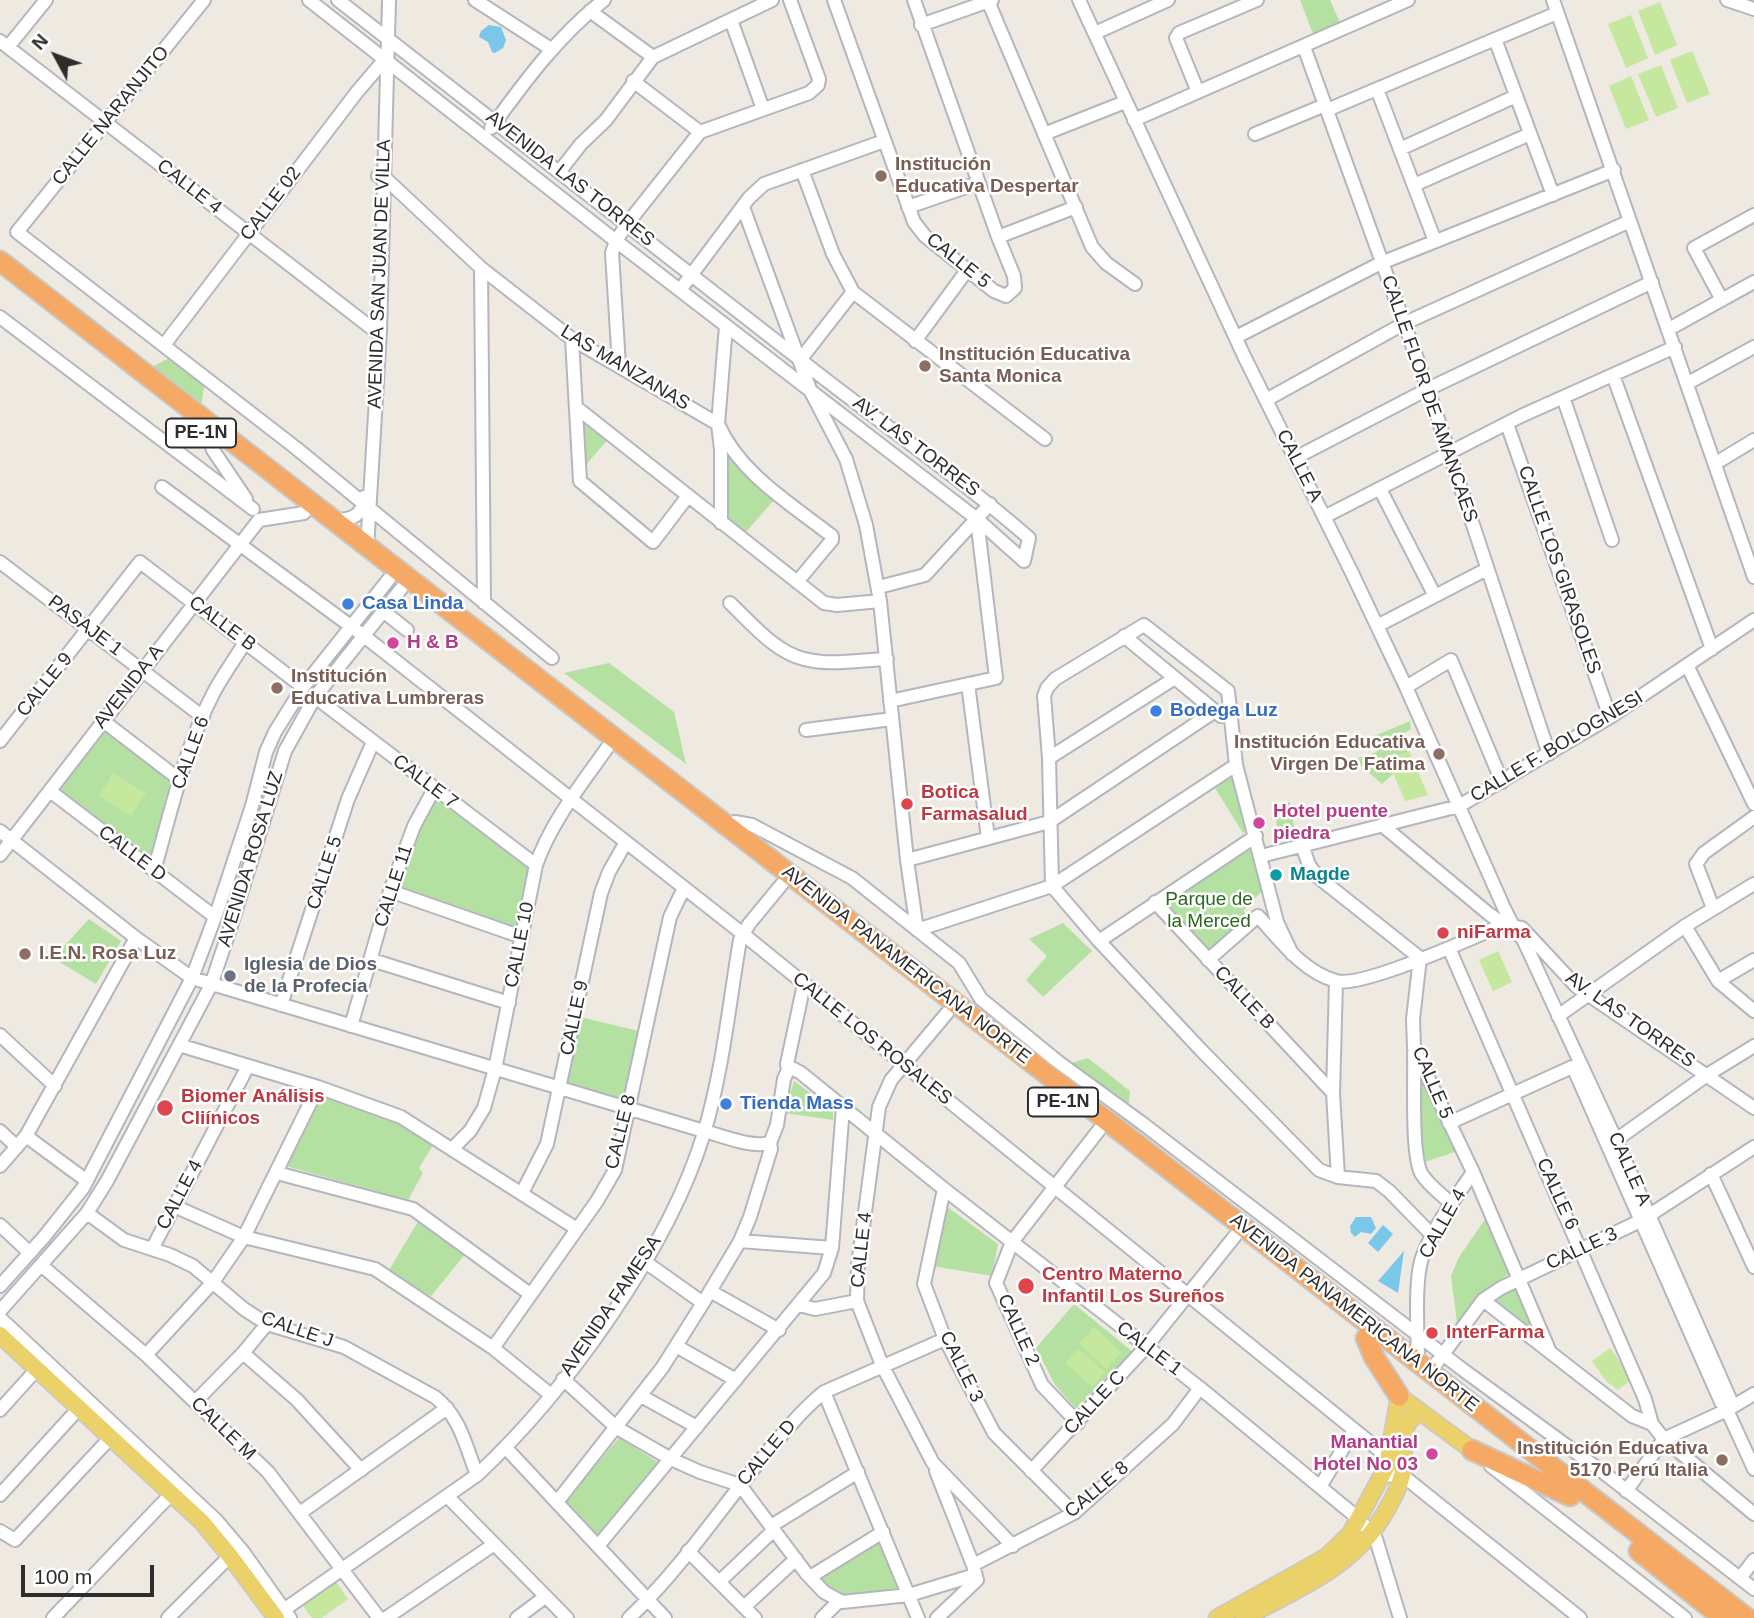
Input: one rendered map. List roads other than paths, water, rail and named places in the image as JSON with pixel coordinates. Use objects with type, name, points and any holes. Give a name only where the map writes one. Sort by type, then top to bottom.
[{"type":"highway","name":"PE-1N","points":[[0,261],[331,520]]},
{"type":"highway","name":"PE-1N","points":[[0,277],[395,584]]},
{"type":"highway","name":"AVENIDA PANAMERICANA NORTE","points":[[331,520],[1746,1618]]},
{"type":"highway","name":"AVENIDA PANAMERICANA NORTE","points":[[395,584],[1570,1496],[1723,1618]]},
{"type":"highway","points":[[1366,1338],[1374,1357],[1399,1396]]},
{"type":"highway","points":[[1472,1450],[1570,1496]]},
{"type":"main road","points":[[0,1335],[172,1493],[201,1522],[282,1616]]},
{"type":"main road","points":[[1399,1396],[1472,1450]]},
{"type":"main road","points":[[1217,1618],[1326,1557],[1350,1534],[1389,1458],[1399,1396]]},
{"type":"main road","points":[[1244,1618],[1332,1570],[1347,1560],[1372,1533],[1388,1508],[1402,1475],[1405,1430],[1410,1418],[1421,1414]]},
{"type":"street","points":[[4,44],[46,0]]},
{"type":"street","name":"CALLE NARANJITO","points":[[164,345],[17,232],[204,0]]},
{"type":"street","name":"AVENIDA LAS TORRES","points":[[309,0],[382,60],[726,326]]},
{"type":"street","name":"AVENIDA LAS TORRES","points":[[338,0],[800,360]]},
{"type":"street","name":"AVENIDA SAN JUAN DE VILLA","points":[[383,0],[384,36]]},
{"type":"street","name":"AVENIDA SAN JUAN DE VILLA","points":[[367,548],[377,330],[382,60],[389,0]]},
{"type":"street","points":[[475,0],[551,49]]},
{"type":"street","points":[[485,137],[551,49],[604,0]]},
{"type":"street","points":[[559,172],[575,150],[606,120],[653,57],[772,0]]},
{"type":"street","points":[[619,366],[612,253],[627,224],[700,132],[808,93],[818,85],[819,79],[790,0]]},
{"type":"street","name":"CALLE 5","points":[[834,0],[914,222],[925,236],[999,295],[1006,296],[1013,292],[1016,282],[914,0]]},
{"type":"street","name":"CALLE A","points":[[1079,0],[1236,337],[1406,687],[1572,1067],[1730,1399],[1727,1410],[1754,1469]]},
{"type":"street","points":[[1095,33],[1168,0]]},
{"type":"street","points":[[1198,92],[1176,38],[1180,33],[1257,0]]},
{"type":"street","points":[[1134,120],[1408,0]]},
{"type":"street","points":[[1727,0],[1754,9]]},
{"type":"street","points":[[921,25],[990,1],[1096,253],[1135,284]]},
{"type":"street","points":[[1255,134],[1377,89],[1495,39],[1555,6],[1754,577]]},
{"type":"street","points":[[590,11],[653,57]]},
{"type":"street","points":[[730,20],[763,109]]},
{"type":"street","points":[[1495,39],[1553,195]]},
{"type":"street","name":"CALLE 4","points":[[4,44],[377,330]]},
{"type":"street","name":"CALLE FLOR DE AMANCAES","points":[[1304,47],[1428,389],[1549,754]]},
{"type":"street","name":"CALLE 02","points":[[164,345],[382,60]]},
{"type":"street","points":[[633,81],[700,132]]},
{"type":"street","points":[[1377,89],[1435,241]]},
{"type":"street","points":[[1400,149],[1516,96]]},
{"type":"street","points":[[1044,134],[1125,102]]},
{"type":"street","points":[[1414,184],[1530,134]]},
{"type":"street","points":[[680,290],[753,193],[764,184],[884,141]]},
{"type":"street","points":[[803,170],[833,254],[853,292],[1045,439]]},
{"type":"street","points":[[1236,337],[1381,263],[1614,170]]},
{"type":"street","name":"LAS MANZANAS","points":[[381,177],[481,268],[572,339],[718,424],[724,439],[743,463],[832,538],[797,582]]},
{"type":"street","points":[[908,206],[978,183]]},
{"type":"street","points":[[743,207],[811,393],[836,437],[850,470],[866,525],[879,587],[907,860],[918,929]]},
{"type":"street","points":[[998,237],[1076,207]]},
{"type":"street","points":[[1722,300],[1694,248],[1754,215]]},
{"type":"street","points":[[1266,400],[1405,323],[1630,221]]},
{"type":"street","points":[[481,268],[484,603]]},
{"type":"street","points":[[915,341],[968,269]]},
{"type":"street","points":[[1295,458],[1428,389],[1652,282]]},
{"type":"street","points":[[1668,329],[1754,282]]},
{"type":"street","points":[[800,360],[853,292]]},
{"type":"street","points":[[0,317],[256,515],[304,513]]},
{"type":"street","points":[[721,523],[722,449],[718,424],[726,326]]},
{"type":"street","name":"AV. LAS TORRES","points":[[726,326],[977,519],[1024,561],[1029,537],[990,504],[800,360]]},
{"type":"street","points":[[572,339],[580,481],[653,542],[688,496]]},
{"type":"street","points":[[164,345],[367,505],[552,658]]},
{"type":"street","points":[[1324,517],[1507,424],[1675,347]]},
{"type":"street","points":[[1688,383],[1754,347]]},
{"type":"street","points":[[1614,374],[1712,649]]},
{"type":"street","points":[[1563,397],[1612,540]]},
{"type":"street","points":[[577,408],[824,603],[830,605],[880,601]]},
{"type":"street","name":"CALLE LOS GIRASOLES","points":[[1507,424],[1610,717]]},
{"type":"street","points":[[1716,463],[1754,440]]},
{"type":"street","points":[[210,441],[213,450],[256,515]]},
{"type":"street","name":"CALLE LOS ROSALES","points":[[162,486],[364,636],[572,798],[1389,1458]]},
{"type":"street","points":[[1380,489],[1435,596]]},
{"type":"street","points":[[879,587],[925,575],[990,504]]},
{"type":"street","points":[[331,520],[345,520],[357,516],[367,505]]},
{"type":"street","name":"AVENIDA A","points":[[0,855],[239,545],[256,515]]},
{"type":"street","points":[[890,701],[996,678],[977,519]]},
{"type":"street","name":"PASAJE 1","points":[[0,562],[203,717]]},
{"type":"street","name":"CALLE B","points":[[140,562],[303,687]]},
{"type":"street","name":"CALLE 9","points":[[0,741],[140,562]]},
{"type":"street","points":[[1377,626],[1487,569]]},
{"type":"street","name":"AVENIDA ROSA LUZ","points":[[0,1311],[87,1213],[107,1181],[211,985],[285,751],[316,697],[383,611],[395,584]]},
{"type":"street","name":"AVENIDA ROSA LUZ","points":[[0,1286],[87,1181],[192,978],[215,917],[252,806],[266,752],[275,732],[303,687],[350,628],[395,584]]},
{"type":"street","points":[[730,603],[767,638],[788,653],[803,659],[823,662],[887,659]]},
{"type":"street","points":[[383,611],[407,630]]},
{"type":"street","name":"CALLE F. BOLOGNESI","points":[[1261,856],[1459,806],[1610,717],[1754,620]]},
{"type":"street","points":[[1292,954],[1277,922],[1237,765],[1228,691],[1144,625],[1055,679],[1044,696],[1049,758],[1052,886],[1099,941],[1201,1050],[1319,1170],[1338,1177],[1376,1181],[1433,1236]]},
{"type":"street","points":[[1124,636],[1231,723]]},
{"type":"street","name":"CALLE 6","points":[[154,871],[180,780],[203,717],[214,692],[245,642]]},
{"type":"street","points":[[1406,687],[1451,660],[1502,782]]},
{"type":"street","points":[[1687,665],[1754,804]]},
{"type":"street","points":[[1049,758],[1175,678]]},
{"type":"street","points":[[968,684],[988,838]]},
{"type":"street","name":"CALLE 7","points":[[316,697],[536,865]]},
{"type":"street","points":[[907,860],[1049,822],[1215,711]]},
{"type":"street","points":[[806,730],[892,719]]},
{"type":"street","points":[[102,720],[180,780]]},
{"type":"street","name":"CALLE 5","points":[[281,1005],[348,799],[373,742]]},
{"type":"street","name":"CALLE 10","points":[[452,1149],[470,1131],[484,1108],[495,1069],[536,865],[542,847],[607,748]]},
{"type":"street","points":[[918,929],[1052,886],[1237,765]]},
{"type":"street","name":"CALLE 11","points":[[351,1026],[372,961],[390,891],[414,826],[434,789]]},
{"type":"street","name":"CALLE D","points":[[50,791],[215,917]]},
{"type":"street","points":[[1713,908],[1696,864],[1704,853],[1754,817]]},
{"type":"street","points":[[725,825],[735,822],[752,825],[852,878],[964,968],[981,999],[1057,1061],[1754,1589]]},
{"type":"street","name":"AV. LAS TORRES","points":[[1382,825],[1472,901],[1511,927],[1522,928],[1568,979],[1754,1108]]},
{"type":"street","points":[[0,831],[136,938],[192,978],[704,1131],[748,1142],[765,1145],[770,1143]]},
{"type":"street","points":[[1099,941],[1256,836]]},
{"type":"street","name":"CALLE 9","points":[[522,1193],[547,1144],[601,893],[625,842]]},
{"type":"street","points":[[1302,845],[1309,865],[1318,877],[1420,958]]},
{"type":"street","name":"AVENIDA FAMESA","points":[[282,1616],[342,1570],[477,1475],[506,1448],[551,1395],[612,1312],[681,1194],[704,1131],[743,934],[782,884]]},
{"type":"street","points":[[1558,1016],[1685,926],[1754,884]]},
{"type":"street","name":"CALLE 8","points":[[493,1348],[597,1202],[615,1170],[670,917],[684,888]]},
{"type":"street","points":[[390,891],[522,937]]},
{"type":"street","name":"CALLE B","points":[[1155,902],[1333,1093]]},
{"type":"street","points":[[1208,960],[1258,916],[1292,954],[1309,967],[1336,981],[1358,981],[1511,927]]},
{"type":"street","points":[[1685,926],[1718,981],[1754,1011]]},
{"type":"street","name":"CALLE A","points":[[1511,927],[1523,939],[1616,1140],[1646,1218]]},
{"type":"street","points":[[0,1166],[26,1136],[136,938]]},
{"type":"street","name":"CALLE 6","points":[[1449,948],[1582,1249],[1645,1399],[1652,1424],[1664,1439],[1754,1514]]},
{"type":"street","name":"CALLE 5","points":[[1420,958],[1413,1019],[1414,1048],[1473,1172],[1550,1352]]},
{"type":"street","points":[[1718,981],[1754,960]]},
{"type":"street","points":[[372,961],[509,1003]]},
{"type":"street","points":[[1336,981],[1333,1093],[1338,1177]]},
{"type":"street","points":[[557,1502],[641,1396],[676,1346],[740,1241],[757,1195],[777,1125],[804,984]]},
{"type":"street","name":"CALLE 4","points":[[947,1013],[902,1064],[884,1093],[879,1107],[858,1265],[857,1300],[881,1365],[933,1462],[1013,1546]]},
{"type":"street","points":[[0,1035],[55,1086]]},
{"type":"street","points":[[179,1045],[318,1087],[401,1117],[577,1229]]},
{"type":"street","points":[[1616,1140],[1707,1075],[1754,1046]]},
{"type":"street","points":[[1414,1048],[1416,1133],[1420,1170],[1429,1183],[1452,1204]]},
{"type":"street","name":"CALLE 4","points":[[152,1249],[248,1066]]},
{"type":"street","points":[[1449,1123],[1572,1067]]},
{"type":"street","name":"CALLE 1","points":[[788,1070],[792,1068],[801,1073],[944,1189],[1200,1388],[1359,1519],[1372,1533]]},
{"type":"street","points":[[146,1355],[213,1282],[244,1237],[318,1087]]},
{"type":"street","points":[[597,1546],[824,1273],[832,1248],[843,1107]]},
{"type":"street","name":"CALLE 2","points":[[1078,1423],[1042,1385],[996,1283],[1012,1242],[1099,1130]]},
{"type":"street","points":[[0,1131],[17,1147]]},
{"type":"street","points":[[26,1136],[87,1181]]},
{"type":"street","name":"CALLE 3","points":[[1424,1367],[1443,1354],[1483,1300],[1518,1278],[1646,1218],[1754,1147]]},
{"type":"street","name":"CALLE 4","points":[[1424,1367],[1419,1336],[1419,1273],[1422,1258],[1473,1172]]},
{"type":"street","points":[[277,1173],[412,1209],[530,1294]]},
{"type":"street","points":[[1711,1174],[1752,1258]]},
{"type":"street","name":"CALLE 3","points":[[944,1189],[924,1284],[945,1339],[994,1433],[1074,1513]]},
{"type":"street","points":[[174,1206],[244,1237],[375,1269],[493,1348],[551,1395]]},
{"type":"street","name":"CALLE J","points":[[87,1213],[115,1236],[188,1262],[244,1309],[267,1324],[344,1347],[435,1397],[457,1423],[477,1475]]},
{"type":"street","points":[[0,1225],[30,1253]]},
{"type":"street","name":"CALLE C","points":[[1031,1471],[1146,1348],[1235,1236]]},
{"type":"street","points":[[740,1241],[832,1248]]},
{"type":"street","points":[[644,1261],[703,1303]]},
{"type":"street","name":"CALLE M","points":[[41,1265],[146,1355],[268,1472],[379,1618]]},
{"type":"street","points":[[710,1292],[779,1330]]},
{"type":"street","points":[[799,1305],[815,1309],[857,1300]]},
{"type":"street","points":[[1483,1300],[1632,1416],[1652,1424]]},
{"type":"street","points":[[0,1318],[216,1520],[244,1553],[282,1616]]},
{"type":"street","points":[[195,1402],[267,1324]]},
{"type":"street","name":"CALLE D","points":[[629,1618],[648,1600],[797,1417],[824,1392],[945,1339]]},
{"type":"street","points":[[676,1346],[736,1380]]},
{"type":"street","points":[[243,1353],[297,1400],[361,1470]]},
{"type":"street","points":[[0,1410],[37,1369]]},
{"type":"street","points":[[563,1379],[617,1428],[671,1459],[740,1485],[810,1577],[824,1592],[839,1601],[822,1618]]},
{"type":"street","name":"CALLE 8","points":[[839,1601],[909,1595],[974,1570],[1074,1513],[1172,1424],[1200,1388]]},
{"type":"street","points":[[824,1392],[918,1618]]},
{"type":"street","points":[[1626,1491],[1664,1439],[1727,1410],[1754,1394]]},
{"type":"street","points":[[641,1396],[697,1427]]},
{"type":"street","points":[[0,1495],[80,1407]]},
{"type":"street","points":[[300,1513],[447,1408]]},
{"type":"street","points":[[1320,1487],[1354,1430]]},
{"type":"street","points":[[0,1531],[15,1540],[112,1436]]},
{"type":"street","points":[[506,1448],[665,1618]]},
{"type":"street","points":[[1472,1450],[1685,1618]]},
{"type":"street","points":[[933,1462],[976,1580],[937,1618]]},
{"type":"street","points":[[719,1582],[773,1528],[858,1472]]},
{"type":"street","points":[[1382,1476],[1402,1475],[1580,1618]]},
{"type":"street","points":[[53,1618],[172,1493]]},
{"type":"street","points":[[448,1497],[567,1618]]},
{"type":"street","points":[[810,1577],[883,1532]]},
{"type":"street","points":[[1372,1533],[1387,1571],[1400,1618]]},
{"type":"street","points":[[386,1618],[493,1545]]},
{"type":"street","points":[[688,1551],[755,1618]]},
{"type":"street","points":[[168,1618],[230,1556]]},
{"type":"street","points":[[744,1607],[796,1559]]},
{"type":"street","points":[[1740,1578],[1754,1560]]},
{"type":"street","points":[[517,1618],[545,1597]]},
{"type":"water","points":[[489,25],[501,27],[506,40],[503,48],[495,53],[488,42],[479,37],[481,31]]},
{"type":"water","points":[[1356,1217],[1371,1217],[1376,1228],[1371,1234],[1361,1232],[1355,1237],[1350,1226]]},
{"type":"water","points":[[1383,1225],[1393,1234],[1378,1252],[1368,1243]]},
{"type":"water","points":[[1404,1251],[1398,1293],[1378,1281]]},
{"type":"place","name":"Institución Educativa Despertar","points":[[881,176]]},
{"type":"place","name":"Institución Educativa Santa Monica","points":[[925,366]]},
{"type":"place","name":"Casa Linda","points":[[348,604]]},
{"type":"place","name":"H & B","points":[[393,643]]},
{"type":"place","name":"Institución Educativa Lumbreras","points":[[277,688]]},
{"type":"place","name":"Bodega Luz","points":[[1156,711]]},
{"type":"place","name":"Institución Educativa Virgen De Fatima","points":[[1439,754]]},
{"type":"place","name":"Botica Farmasalud","points":[[907,804]]},
{"type":"place","name":"Hotel puente piedra","points":[[1259,823]]},
{"type":"place","name":"Magde","points":[[1276,875]]},
{"type":"place","name":"niFarma","points":[[1443,933]]},
{"type":"place","name":"I.E.N. Rosa Luz","points":[[25,954]]},
{"type":"place","name":"Iglesia de Dios de la Profecia","points":[[230,976]]},
{"type":"place","name":"Tienda Mass","points":[[726,1104]]},
{"type":"place","name":"Biomer Análisis Cliínicos","points":[[165,1108]]},
{"type":"place","name":"Centro Materno Infantil Los Sureños","points":[[1026,1286]]},
{"type":"place","name":"InterFarma","points":[[1432,1333]]},
{"type":"place","name":"Manantial Hotel No 03","points":[[1432,1454]]},
{"type":"place","name":"Institución Educativa 5170 Perú Italia","points":[[1722,1460]]},
{"type":"park label","name":"Parque de la Merced","points":[[1209,911]]}]
